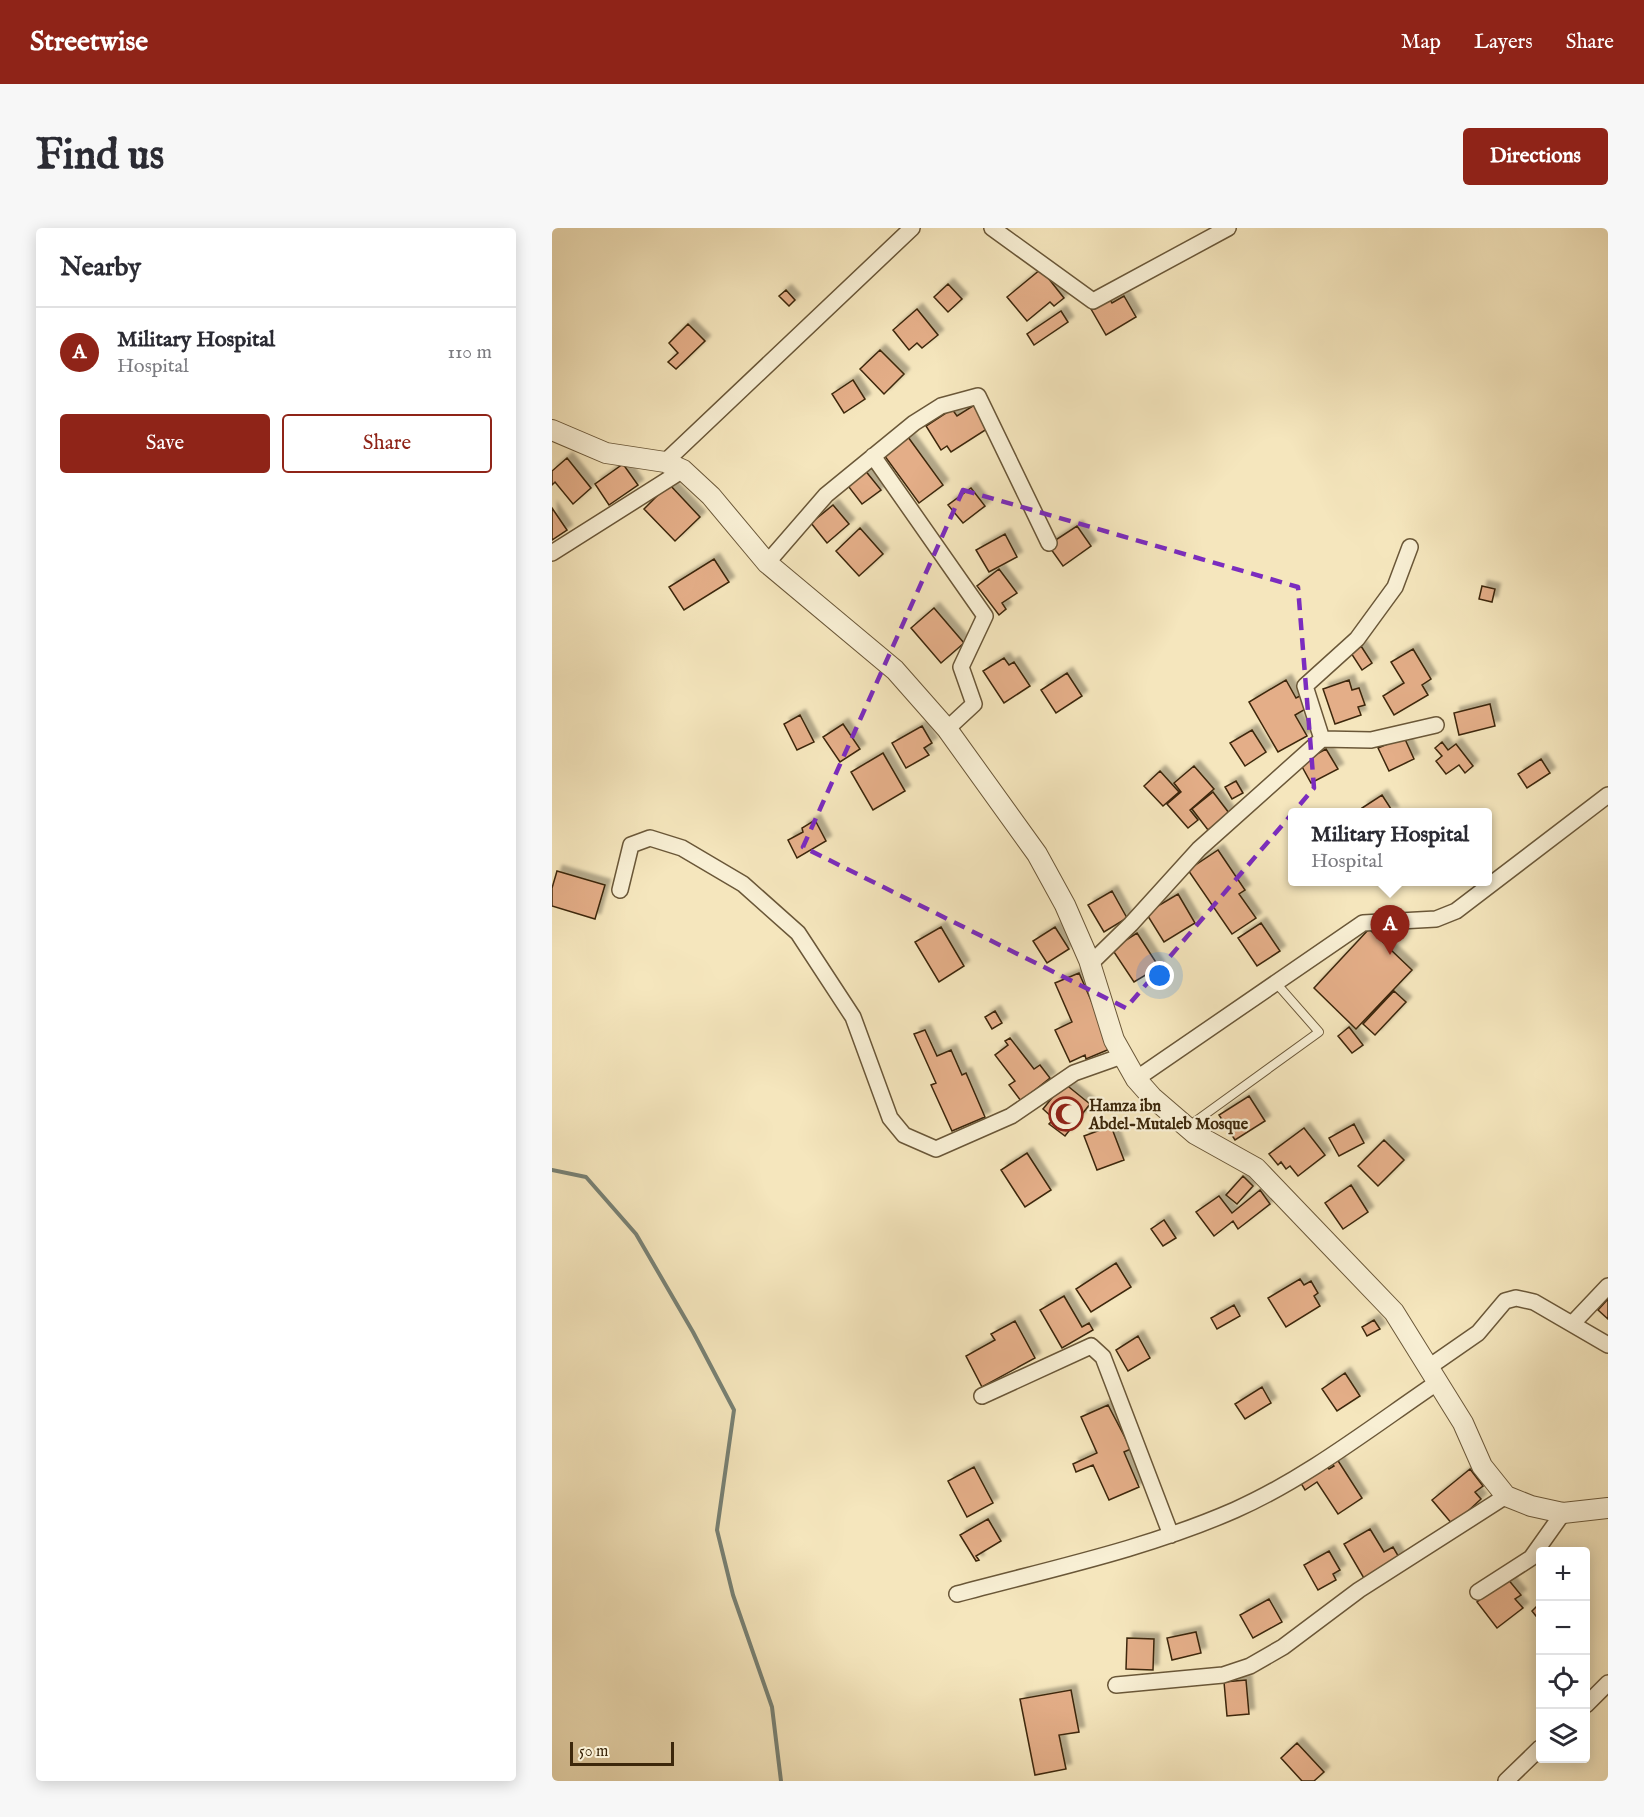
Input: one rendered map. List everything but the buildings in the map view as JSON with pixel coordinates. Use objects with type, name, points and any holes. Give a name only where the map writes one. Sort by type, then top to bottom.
[{"type":"street","points":[[552,553],[674,466],[912,228]]},
{"type":"street","points":[[992,228],[1093,301],[1228,228]]},
{"type":"street","points":[[767,564],[826,495],[914,423],[941,406],[978,396],[1049,543]]},
{"type":"street","points":[[552,430],[570,440],[606,453],[674,466],[711,496],[767,564],[896,670],[947,729],[992,788],[1037,855],[1065,905],[1090,964],[1102,1008],[1122,1056],[1136,1079],[1152,1097],[1187,1127],[1256,1168],[1394,1312],[1463,1423],[1482,1466],[1506,1496],[1531,1506],[1563,1513],[1608,1508]]},
{"type":"street","points":[[873,456],[986,616],[961,667],[974,704],[947,729]]},
{"type":"street","points":[[1322,739],[1305,686],[1357,639],[1395,587],[1410,547]]},
{"type":"street","points":[[1090,964],[1131,924],[1199,849],[1322,739],[1371,740],[1436,725]]},
{"type":"street","points":[[1492,884],[1608,795]]},
{"type":"street","points":[[621,890],[631,845],[650,838],[682,848],[743,885],[798,933],[853,1017],[890,1118],[904,1135],[936,1149],[1011,1116],[1074,1073],[1122,1056]]},
{"type":"street","points":[[1136,1079],[1364,923],[1436,919],[1456,911],[1489,886]]},
{"type":"street","points":[[1572,1324],[1608,1286]]},
{"type":"street","points":[[957,1594],[1171,1535],[1237,1509],[1296,1477],[1434,1375],[1478,1333],[1505,1301],[1516,1298],[1534,1302],[1608,1345]]},
{"type":"street","points":[[982,1396],[1091,1346],[1103,1357],[1171,1535]]},
{"type":"street","points":[[1116,1685],[1223,1675],[1250,1666],[1283,1647],[1359,1590],[1506,1496]]},
{"type":"street","points":[[1478,1593],[1531,1558],[1563,1513]]},
{"type":"street","points":[[1590,1701],[1608,1683]]},
{"type":"street","points":[[1506,1781],[1536,1752]]},
{"type":"lane","points":[[1187,1127],[1319,1032],[1276,983]]},
{"type":"highlighted area","points":[[963,490],[1298,587],[1314,788],[1126,1008],[803,847]]},
{"type":"waterway","points":[[552,1170],[586,1177],[636,1234],[693,1332],[734,1410],[717,1530],[733,1595],[772,1707],[781,1781]]},
{"type":"place","name":"Military Hospital","points":[[1390,955]]},
{"type":"place","name":"Hamza ibn Abdel-Mutaleb Mosque","points":[[1066,1114]]}]
